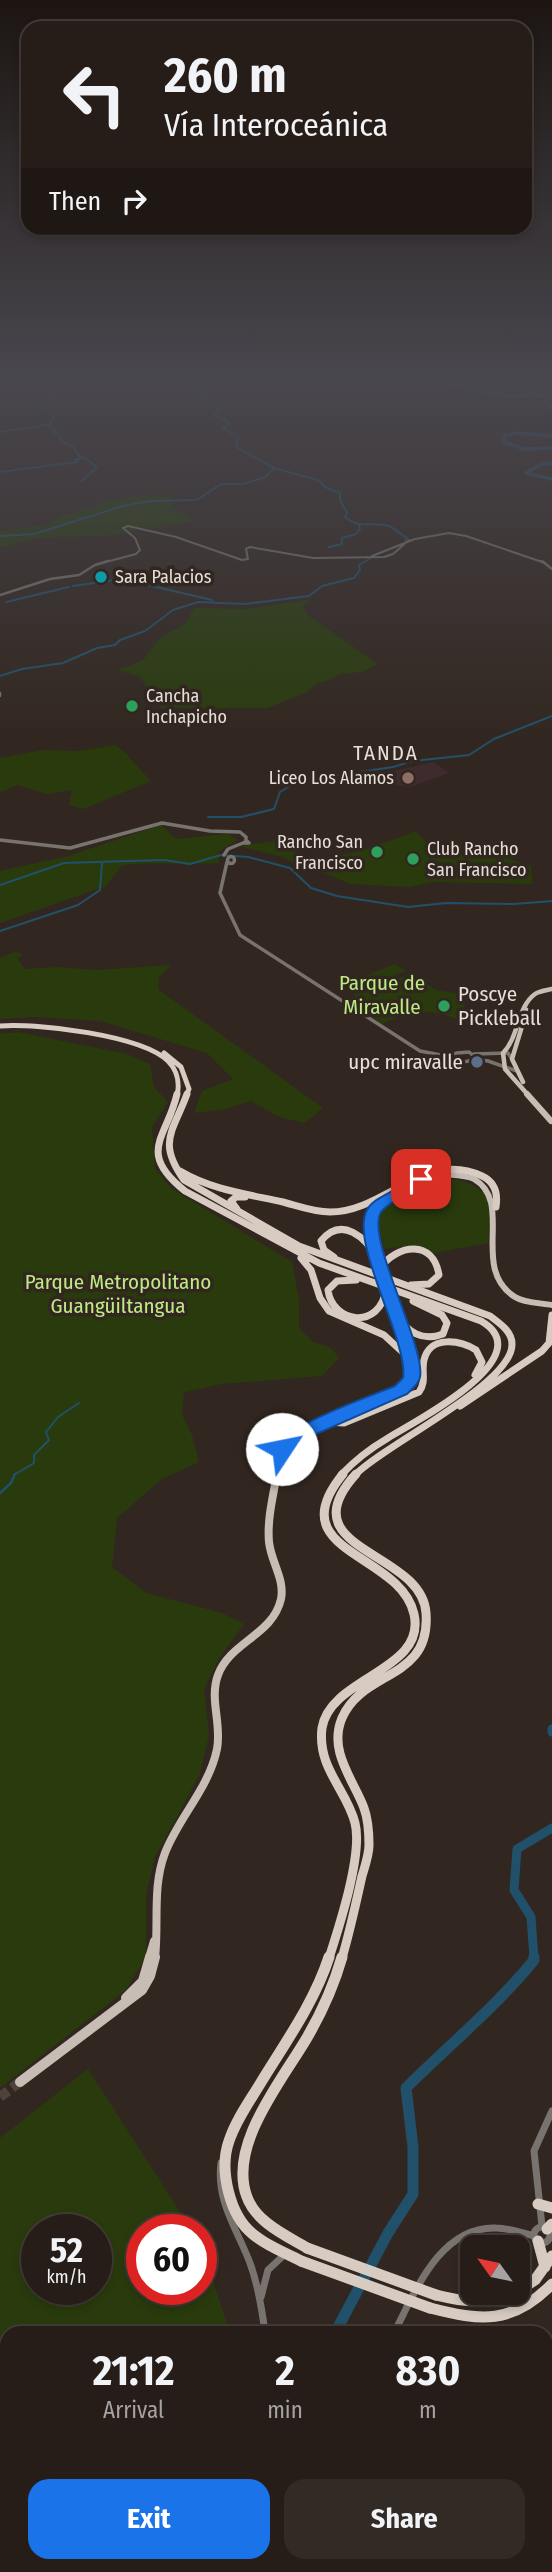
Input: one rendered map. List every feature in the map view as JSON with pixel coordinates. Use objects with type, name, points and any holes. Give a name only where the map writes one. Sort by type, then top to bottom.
[{"type":"highway","points":[[0,1024],[34,1022],[119,1035],[143,1042],[168,1055],[181,1067],[188,1088],[167,1142],[174,1167],[184,1180],[291,1243],[477,1319],[493,1330],[500,1346],[498,1354],[466,1386],[358,1459],[328,1492],[323,1507],[323,1520],[337,1544],[390,1575],[403,1588],[412,1603],[414,1630],[409,1646],[396,1661],[348,1688],[325,1721],[322,1741],[325,1758],[358,1833],[353,1864],[318,1990],[240,2116],[228,2143],[226,2163],[228,2190],[239,2219],[253,2235],[301,2261],[430,2308],[481,2319],[523,2305],[535,2299],[552,2284]]},
{"type":"highway","points":[[0,1024],[33,1026],[127,1041],[150,1048],[165,1059],[176,1074],[179,1089],[156,1143],[162,1168],[178,1185],[289,1250],[311,1266],[319,1297],[326,1308],[344,1320],[387,1337],[409,1358]]},
{"type":"highway","points":[[174,1167],[214,1187],[332,1212]]},
{"type":"highway","points":[[249,1218],[231,1201],[243,1196],[316,1214],[332,1212],[362,1206],[422,1173],[443,1169],[473,1172],[486,1178],[497,1191],[496,1207]]},
{"type":"highway","points":[[350,1266],[324,1250],[321,1241],[325,1236],[339,1230],[354,1232],[365,1239],[378,1259]]},
{"type":"highway","points":[[380,1268],[388,1255],[403,1249],[424,1253],[437,1265],[439,1275],[434,1282],[402,1288]]},
{"type":"highway","points":[[289,1250],[370,1281],[402,1288],[490,1316],[510,1335],[513,1346],[508,1360],[456,1407]]},
{"type":"highway","points":[[370,1281],[337,1281],[328,1290],[329,1301],[345,1313],[369,1316],[382,1306],[386,1289]]},
{"type":"highway","points":[[396,1315],[409,1331],[420,1337],[440,1336],[447,1326],[442,1315],[402,1288]]},
{"type":"highway","points":[[460,2302],[307,2248],[278,2234],[250,2206],[243,2186],[241,2161],[248,2137],[323,2010],[337,1977],[369,1847],[364,1808],[339,1757],[336,1739],[342,1717],[349,1704],[362,1692],[398,1673],[413,1660],[420,1649],[426,1626],[426,1611],[417,1589],[398,1570],[347,1538],[334,1519],[339,1495],[354,1476],[374,1458],[456,1407],[471,1401],[541,1352],[549,1343],[552,1315]]},
{"type":"highway","points":[[328,1423],[339,1424],[352,1420],[419,1392],[425,1382],[426,1355],[432,1347],[442,1342],[466,1344],[480,1353],[480,1367],[466,1386]]},
{"type":"highway","points":[[538,2204],[552,2208]]},
{"type":"highway","points":[[536,2238],[543,2252],[544,2269]]},
{"type":"highway","points":[[530,2280],[544,2269],[552,2256]]},
{"type":"main road","points":[[551,1122],[505,1069],[503,1053],[513,1043],[521,1015],[535,994],[552,989]]},
{"type":"main road","points":[[529,1004],[512,1059],[551,1122]]},
{"type":"main road","points":[[18,2081],[142,1990],[155,1968],[158,1953],[155,1936],[156,1885],[164,1853],[204,1782],[217,1747],[214,1688],[219,1669],[236,1651],[269,1626],[280,1606],[281,1581],[269,1538],[279,1458],[288,1442],[401,1390],[412,1375],[380,1268],[370,1224],[374,1211],[387,1199],[421,1179],[442,1174],[467,1177],[488,1189],[496,1207],[492,1266],[496,1282],[504,1291],[519,1298],[552,1305]]},
{"type":"street","points":[[0,595],[50,579],[78,575],[94,565],[136,554],[140,550],[137,540],[123,528],[128,526],[176,537],[240,560],[248,558],[246,550],[249,547],[313,558],[389,556],[409,540]]},
{"type":"street","points":[[367,557],[409,540],[444,534],[465,536],[491,547],[534,557],[552,569]]},
{"type":"street","points":[[0,840],[76,847],[162,823],[210,831],[240,832],[246,837],[243,843],[226,850],[228,859],[220,892],[240,935],[420,1051],[447,1056],[466,1051],[474,1057],[493,1060],[505,1069],[517,1071]]},
{"type":"street","points":[[457,1055],[465,1062],[474,1057],[503,1053],[511,1054],[512,1059]]},
{"type":"street","points":[[398,2326],[434,2261],[468,2233],[494,2228],[536,2238],[544,2243],[549,2240],[550,2234],[538,2204],[534,2151],[552,2111]]},
{"type":"street","points":[[228,2143],[219,2172],[222,2195],[261,2298],[264,2326]]},
{"type":"street","points":[[536,2238],[536,2229],[547,2226]]},
{"type":"street","points":[[261,2298],[268,2270],[285,2254]]},
{"type":"shaded area","name":"Liceo Los Alamos","points":[[433,762],[449,773],[410,787],[394,785],[376,775]]},
{"type":"green space","points":[[123,498],[173,498],[173,507],[195,521],[152,529],[127,525],[137,531],[115,535],[38,538],[0,548],[0,531],[46,525],[64,515]]},
{"type":"green space","points":[[313,599],[302,607],[309,616],[378,664],[362,672],[340,674],[333,679],[317,683],[307,692],[268,708],[161,708],[140,677],[118,670],[143,660],[159,639],[186,623],[194,608],[247,609]]},
{"type":"green space","points":[[116,745],[151,781],[83,809],[69,805],[72,790],[47,794],[18,785],[0,792],[0,758],[43,750],[78,751]]},
{"type":"green space","points":[[161,825],[176,839],[228,834],[238,840],[219,851],[219,863],[122,865],[106,886],[0,923],[0,871],[68,856]]},
{"type":"green space","name":"Club Rancho San Francisco","points":[[415,831],[426,842],[461,843],[531,866],[532,884],[432,882],[409,887],[350,884],[325,873],[304,870],[284,857],[239,846],[282,840],[303,855],[319,859],[362,850]]},
{"type":"green space","points":[[17,951],[23,955],[17,958],[25,969],[58,967],[96,970],[171,965],[158,978],[159,990],[323,1108],[305,1123],[279,1117],[251,1101],[225,1109],[194,1113],[202,1091],[233,1079],[207,1053],[100,1021],[33,1017],[0,1019],[0,958]]},
{"type":"green space","name":"Parque de Miravalle","points":[[395,964],[406,971],[396,975],[399,978],[412,974],[415,980],[423,980],[435,990],[462,994],[468,1024],[446,1015],[425,1012],[404,1015],[382,1024],[357,1006],[352,985],[358,979]]},
{"type":"green space","name":"Parque Metropolitano Guangüiltangua","points":[[18,1032],[127,1054],[150,1064],[154,1087],[168,1102],[152,1127],[155,1169],[172,1189],[292,1262],[299,1299],[299,1328],[313,1342],[331,1348],[339,1358],[322,1376],[222,1384],[184,1392],[182,1415],[192,1435],[199,1462],[162,1479],[117,1518],[112,1567],[146,1593],[222,1613],[244,1624],[220,1657],[204,1689],[209,1735],[199,1776],[155,1857],[146,1895],[146,1956],[126,1990],[0,2088],[0,1034]]},
{"type":"green space","points":[[445,1178],[471,1184],[491,1202],[488,1243],[434,1253],[413,1245],[384,1249],[377,1220],[382,1212],[406,1192]]},
{"type":"green space","points":[[88,2069],[181,2214],[126,2214],[126,2305],[217,2305],[217,2294],[228,2326],[0,2326],[0,2138]]},
{"type":"waterway","points":[[0,536],[34,534],[123,506],[150,501],[200,498]]},
{"type":"waterway","points":[[340,498],[347,513],[345,517],[350,521],[389,526],[407,538],[405,541]]},
{"type":"waterway","points":[[329,547],[342,544],[342,538],[356,534],[360,529],[359,525]]},
{"type":"waterway","points":[[0,676],[22,669],[63,663],[97,648],[115,645],[120,640],[145,631],[173,610],[198,602],[245,604],[309,596],[322,586],[354,578],[360,570],[359,565],[371,558]]},
{"type":"waterway","points":[[73,586],[122,579],[212,600]]},
{"type":"waterway","points":[[6,602],[69,587]]},
{"type":"waterway","points":[[208,817],[241,817],[274,809],[280,792],[298,781],[393,767],[413,761],[469,755],[494,739],[552,716]]},
{"type":"waterway","points":[[0,885],[64,863],[164,860],[190,864],[221,855],[248,857],[290,868],[311,888],[337,896],[408,907],[446,903],[514,904],[552,901]]},
{"type":"waterway","points":[[0,931],[78,905],[100,890],[102,863]]},
{"type":"waterway","points":[[15,1475],[34,1463],[34,1455],[49,1440],[46,1432],[58,1417],[79,1403]]},
{"type":"waterway","points":[[0,1493],[11,1483],[15,1475]]},
{"type":"waterway","points":[[534,1958],[531,1917],[514,1890],[517,1849],[552,1828]]},
{"type":"waterway","points":[[339,2326],[388,2233],[413,2194],[413,2147],[406,2088],[504,1994],[534,1958]]},
{"type":"tunnel","points":[[0,2097],[20,2082]]},
{"type":"place","name":"Sara Palacios","points":[[101,577]]},
{"type":"place","name":"Cancha Inchapicho","points":[[132,706]]},
{"type":"place","name":"Liceo Los Alamos","points":[[408,778]]},
{"type":"place","name":"Rancho San Francisco","points":[[377,852]]},
{"type":"place","name":"Club Rancho San Francisco","points":[[413,859]]},
{"type":"place","name":"Poscye Pickleball","points":[[444,1006]]},
{"type":"place","name":"upc miravalle","points":[[477,1062]]},
{"type":"district","name":"TANDA","points":[[386,753]]},
{"type":"route","points":[[282,1449],[301,1434],[401,1390],[410,1381],[412,1375],[409,1358],[384,1281],[370,1224],[379,1205],[421,1179]]}]
